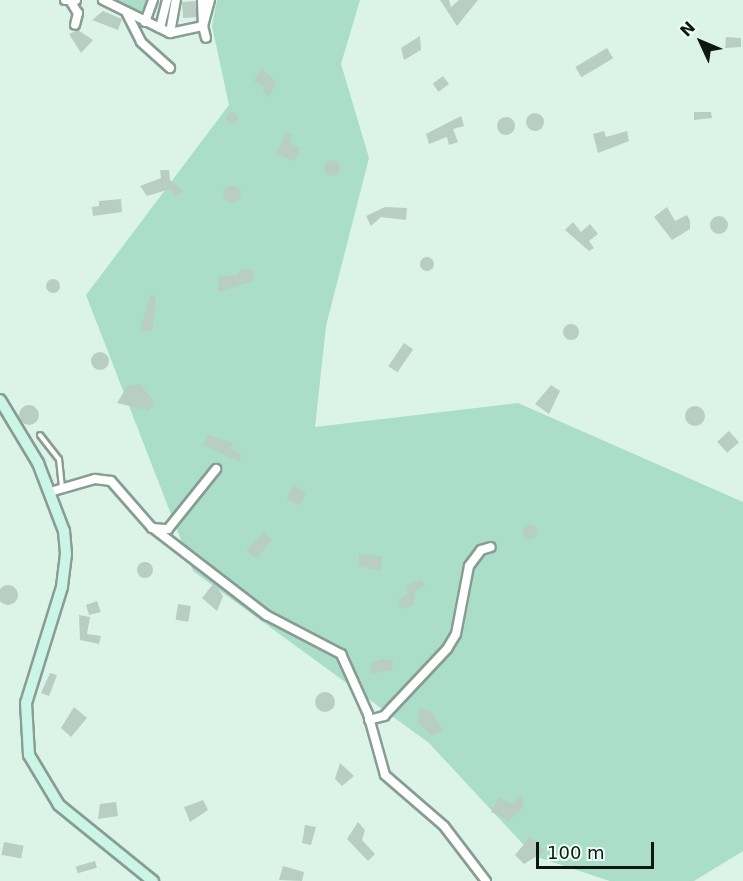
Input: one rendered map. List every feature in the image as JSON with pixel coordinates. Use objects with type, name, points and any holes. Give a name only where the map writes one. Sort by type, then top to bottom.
[{"type":"main road","points":[[0,400],[50,492],[64,531],[66,571],[26,703],[26,744],[59,805],[153,881]]},
{"type":"street","points":[[103,0],[170,33],[203,26]]},
{"type":"street","points":[[146,22],[153,0]]},
{"type":"street","points":[[160,28],[167,0]]},
{"type":"street","points":[[170,33],[176,0]]},
{"type":"street","points":[[202,0],[206,38]]},
{"type":"street","points":[[203,26],[210,0]]},
{"type":"street","points":[[70,1],[78,13],[75,25]]},
{"type":"street","points":[[126,13],[141,42],[170,68]]},
{"type":"street","points":[[153,528],[168,529],[216,469]]},
{"type":"street","points":[[50,492],[95,479],[111,481],[153,528],[267,615],[340,654],[369,720],[375,749],[394,787],[444,826],[486,881]]},
{"type":"street","points":[[369,720],[384,716],[447,649],[456,633],[470,566],[481,550],[490,547]]},
{"type":"lane","points":[[40,435],[59,459],[62,487]]},
{"type":"green space","points":[[108,0],[148,0],[142,16]]},
{"type":"green space","points":[[217,0],[360,0],[341,64],[369,158],[326,326],[315,427],[518,403],[743,502],[743,851],[694,881],[610,881],[534,856],[429,743],[193,571],[86,295],[229,105],[212,26]]},
{"type":"building","points":[[440,0],[449,0],[451,7],[459,0],[478,0],[457,26]]},
{"type":"building","points":[[196,1],[197,17],[183,18],[182,2]]},
{"type":"building","points":[[103,11],[122,19],[118,30],[92,20]]},
{"type":"building","points":[[78,30],[93,40],[81,53],[69,34]]},
{"type":"building","points":[[420,36],[421,50],[404,60],[401,48]]},
{"type":"building","points":[[726,37],[741,38],[741,47],[725,48]]},
{"type":"building","points":[[607,48],[613,58],[581,77],[575,67]]},
{"type":"building","points":[[262,69],[276,82],[269,97],[262,93],[266,87],[253,81]]},
{"type":"building","points":[[443,76],[449,84],[439,92],[433,84]]},
{"type":"building","points":[[234,112],[238,118],[234,124],[230,124],[226,116]]},
{"type":"building","points":[[694,112],[711,112],[712,118],[694,120]]},
{"type":"building","points":[[535,113],[541,116],[544,122],[541,128],[535,131],[529,128],[526,122],[529,116]]},
{"type":"building","points":[[461,116],[464,126],[453,129],[458,142],[449,145],[447,137],[429,144],[426,134]]},
{"type":"building","points":[[506,117],[512,120],[515,126],[512,132],[506,135],[500,132],[497,126],[500,120]]},
{"type":"building","points":[[604,131],[606,137],[627,131],[629,141],[598,153],[593,134]]},
{"type":"building","points":[[286,132],[292,135],[289,143],[300,148],[295,161],[276,154]]},
{"type":"building","points":[[332,160],[338,162],[340,168],[338,174],[332,176],[326,174],[324,168],[326,162]]},
{"type":"building","points":[[160,170],[169,170],[170,180],[183,191],[175,197],[170,189],[147,196],[140,186],[161,178]]},
{"type":"building","points":[[232,185],[238,188],[241,194],[238,200],[232,203],[226,200],[223,194],[226,188]]},
{"type":"building","points":[[121,199],[122,212],[93,216],[92,207],[99,206],[99,201]]},
{"type":"building","points":[[385,207],[407,208],[406,220],[381,217],[371,226],[366,216]]},
{"type":"building","points":[[667,207],[675,221],[687,215],[690,221],[690,229],[672,240],[654,217]]},
{"type":"building","points":[[715,216],[723,216],[728,221],[726,232],[715,234],[710,229],[710,221]]},
{"type":"building","points":[[573,222],[581,232],[590,224],[598,234],[589,241],[594,248],[589,251],[565,230]]},
{"type":"building","points":[[427,257],[432,259],[434,264],[432,269],[427,271],[422,269],[420,264],[422,259]]},
{"type":"building","points":[[242,269],[254,270],[253,281],[218,292],[219,276],[237,275]]},
{"type":"building","points":[[53,279],[58,281],[60,286],[58,291],[53,293],[48,291],[46,286],[48,281]]},
{"type":"building","points":[[150,295],[156,296],[152,332],[140,330]]},
{"type":"building","points":[[571,324],[577,326],[579,332],[577,338],[571,340],[565,338],[563,332],[565,326]]},
{"type":"building","points":[[404,343],[413,349],[397,372],[388,366]]},
{"type":"building","points":[[96,352],[104,352],[109,357],[107,368],[96,370],[91,365],[91,357]]},
{"type":"building","points":[[140,384],[154,402],[149,411],[117,403],[128,385]]},
{"type":"building","points":[[551,385],[560,391],[549,414],[535,404]]},
{"type":"building","points":[[29,405],[36,408],[39,415],[36,422],[29,425],[22,422],[19,415],[22,408]]},
{"type":"building","points":[[695,406],[702,409],[705,416],[702,423],[695,426],[688,423],[685,416],[688,409]]},
{"type":"building","points":[[729,431],[739,442],[727,453],[717,442]]},
{"type":"building","points":[[208,435],[233,443],[230,448],[242,455],[239,462],[203,445]]},
{"type":"building","points":[[294,485],[307,493],[299,506],[286,498]]},
{"type":"building","points":[[530,525],[535,527],[537,532],[535,537],[530,539],[525,537],[523,532],[525,527]]},
{"type":"building","points":[[264,532],[272,540],[256,559],[246,550]]},
{"type":"building","points":[[359,554],[382,556],[381,571],[358,566]]},
{"type":"building","points":[[142,562],[148,562],[153,570],[151,576],[142,578],[137,573],[137,567]]},
{"type":"building","points":[[422,580],[425,587],[415,590],[414,605],[401,609],[398,599],[407,595],[407,585]]},
{"type":"building","points":[[214,583],[223,596],[217,611],[202,598]]},
{"type":"building","points":[[8,585],[15,588],[18,595],[15,602],[8,605],[1,602],[-2,595],[1,588]]},
{"type":"building","points":[[97,601],[101,612],[89,615],[86,605]]},
{"type":"building","points":[[178,604],[191,606],[188,622],[175,620]]},
{"type":"building","points":[[79,615],[90,617],[87,634],[101,636],[99,644],[80,640]]},
{"type":"building","points":[[381,659],[393,660],[392,670],[371,674],[371,663]]},
{"type":"building","points":[[50,673],[57,675],[49,696],[41,693]]},
{"type":"building","points":[[325,692],[332,695],[335,702],[332,709],[325,712],[318,709],[315,702],[318,695]]},
{"type":"building","points":[[74,707],[87,718],[71,737],[61,728]]},
{"type":"building","points":[[419,708],[431,712],[443,730],[432,736],[418,723]]},
{"type":"building","points":[[340,763],[354,776],[342,786],[335,779]]},
{"type":"building","points":[[522,795],[524,806],[509,821],[491,812],[499,797],[512,804]]},
{"type":"building","points":[[203,800],[208,810],[190,822],[184,807]]},
{"type":"building","points":[[116,802],[118,816],[98,819],[100,804]]},
{"type":"building","points":[[358,822],[365,830],[362,840],[375,854],[368,861],[347,839]]},
{"type":"building","points":[[305,825],[316,827],[311,845],[302,843]]},
{"type":"building","points":[[530,837],[545,851],[524,864],[515,855]]},
{"type":"building","points":[[4,842],[24,846],[21,859],[2,855]]},
{"type":"building","points":[[95,861],[97,868],[78,873],[76,867]]},
{"type":"building","points":[[283,866],[304,872],[302,881],[279,880]]}]
